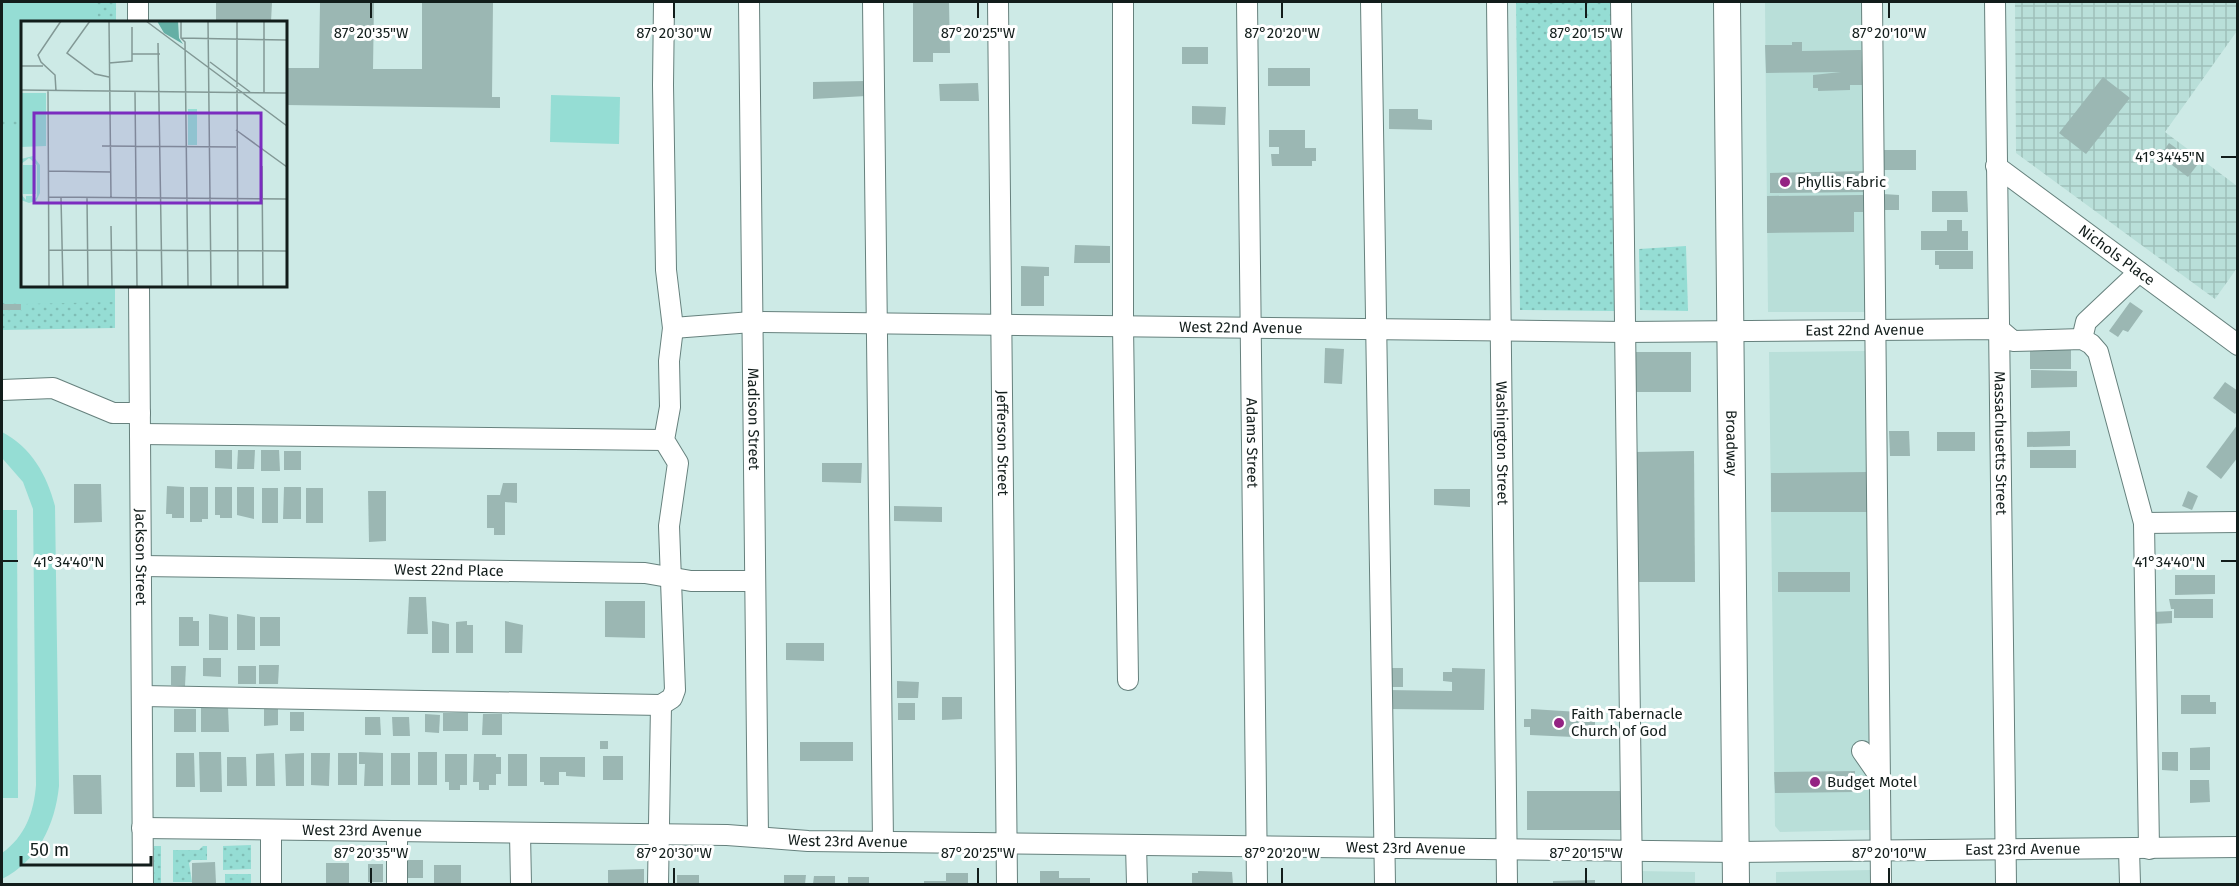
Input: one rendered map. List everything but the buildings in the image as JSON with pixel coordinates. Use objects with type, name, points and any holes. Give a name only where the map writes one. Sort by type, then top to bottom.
[{"type":"main road","name":"Broadway","points":[[1727,2],[1736,885]]},
{"type":"street","points":[[138,2],[138,21]]},
{"type":"street","points":[[142,696],[660,705],[672,698],[675,690],[669,526],[678,463],[664,440],[670,407],[669,361],[673,328],[666,258],[664,2]]},
{"type":"street","name":"Madison Street","points":[[749,2],[758,837]]},
{"type":"street","points":[[873,2],[883,842]]},
{"type":"street","name":"Jefferson Street","points":[[998,2],[1007,885]]},
{"type":"street","points":[[1123,2],[1123,326],[1128,680]]},
{"type":"street","name":"Adams Street","points":[[1247,2],[1257,885]]},
{"type":"street","points":[[1371,2],[1385,885]]},
{"type":"street","name":"Washington Street","points":[[1497,2],[1507,885]]},
{"type":"street","points":[[1621,2],[1632,885]]},
{"type":"street","points":[[1872,2],[1881,885]]},
{"type":"street","name":"Massachusetts Street","points":[[1995,2],[2006,885]]},
{"type":"street","name":"Nichols Place","points":[[1996,166],[2238,345]]},
{"type":"street","points":[[2082,339],[2086,322],[2139,272]]},
{"type":"street","name":"Jackson Street","points":[[139,286],[143,885]]},
{"type":"street","name":"West 22nd Avenue","points":[[673,328],[752,322],[878,322],[1730,332]]},
{"type":"street","points":[[1999,329],[2013,341],[2082,339],[2098,352],[2144,523],[2150,849]]},
{"type":"street","name":"East 22nd Avenue","points":[[1730,332],[1999,329]]},
{"type":"street","points":[[2,390],[52,388],[113,413],[140,413]]},
{"type":"street","points":[[140,434],[664,440]]},
{"type":"street","points":[[2144,523],[2238,522]]},
{"type":"street","name":"West 22nd Place","points":[[141,566],[645,573],[691,581],[755,581]]},
{"type":"street","points":[[658,885],[660,705]]},
{"type":"street","points":[[1862,751],[1880,777]]},
{"type":"street","name":"West 23rd Avenue","points":[[142,828],[658,835],[883,842],[1736,852]]},
{"type":"street","points":[[271,831],[271,885]]},
{"type":"street","points":[[397,833],[397,885]]},
{"type":"street","points":[[520,834],[521,885]]},
{"type":"street","points":[[1136,845],[1137,885]]},
{"type":"street","name":"East 23rd Avenue","points":[[1736,852],[2238,847]]},
{"type":"street","points":[[2129,849],[2130,885]]},
{"type":"shaded area","points":[[2,2],[116,2],[116,21],[21,21],[21,286],[115,286],[115,328],[2,330]]},
{"type":"shaded area","points":[[2,2],[97,2],[98,21],[21,21],[21,121],[2,121]]},
{"type":"shaded area","points":[[1516,2],[1613,2],[1614,311],[1520,310]]},
{"type":"shaded area","points":[[1765,2],[1862,2],[1865,312],[1768,312]]},
{"type":"shaded area","points":[[2015,2],[2237,3],[2237,31],[2165,132],[2237,186],[2237,268],[2215,299],[2016,153]]},
{"type":"shaded area","points":[[551,95],[620,97],[619,144],[550,142]]},
{"type":"shaded area","points":[[2,125],[17,125],[21,130],[21,286],[114,286],[114,302],[25,304],[25,310],[21,310],[20,304],[2,303]]},
{"type":"shaded area","points":[[1686,246],[1688,311],[1640,310],[1639,249]]},
{"type":"shaded area","points":[[1866,351],[1870,830],[1780,832],[1775,826],[1769,352]]},
{"type":"shaded area","points":[[2,432],[21,446],[36,463],[47,483],[55,506],[59,786],[49,828],[35,852],[15,871],[2,879],[2,853],[17,839],[27,823],[36,785],[33,509],[23,482],[2,458]]},
{"type":"shaded area","points":[[2,510],[17,510],[18,798],[2,798]]},
{"type":"shaded area","points":[[251,845],[251,869],[223,870],[223,846]]},
{"type":"shaded area","points":[[154,846],[161,846],[161,884],[154,884]]},
{"type":"shaded area","points":[[207,846],[207,860],[192,860],[189,863],[192,882],[173,882],[173,850],[199,850]]},
{"type":"shaded area","points":[[1871,870],[1871,884],[1776,884],[1776,872]]},
{"type":"shaded area","points":[[1638,871],[1695,872],[1695,884],[1638,884]]},
{"type":"shaded area","points":[[225,874],[251,874],[251,884],[225,884]]},
{"type":"place","name":"Phyllis Fabric","points":[[1785,182]]},
{"type":"place","name":"Faith Tabernacle Church of God","points":[[1559,723]]},
{"type":"place","name":"Budget Motel","points":[[1815,782]]}]
